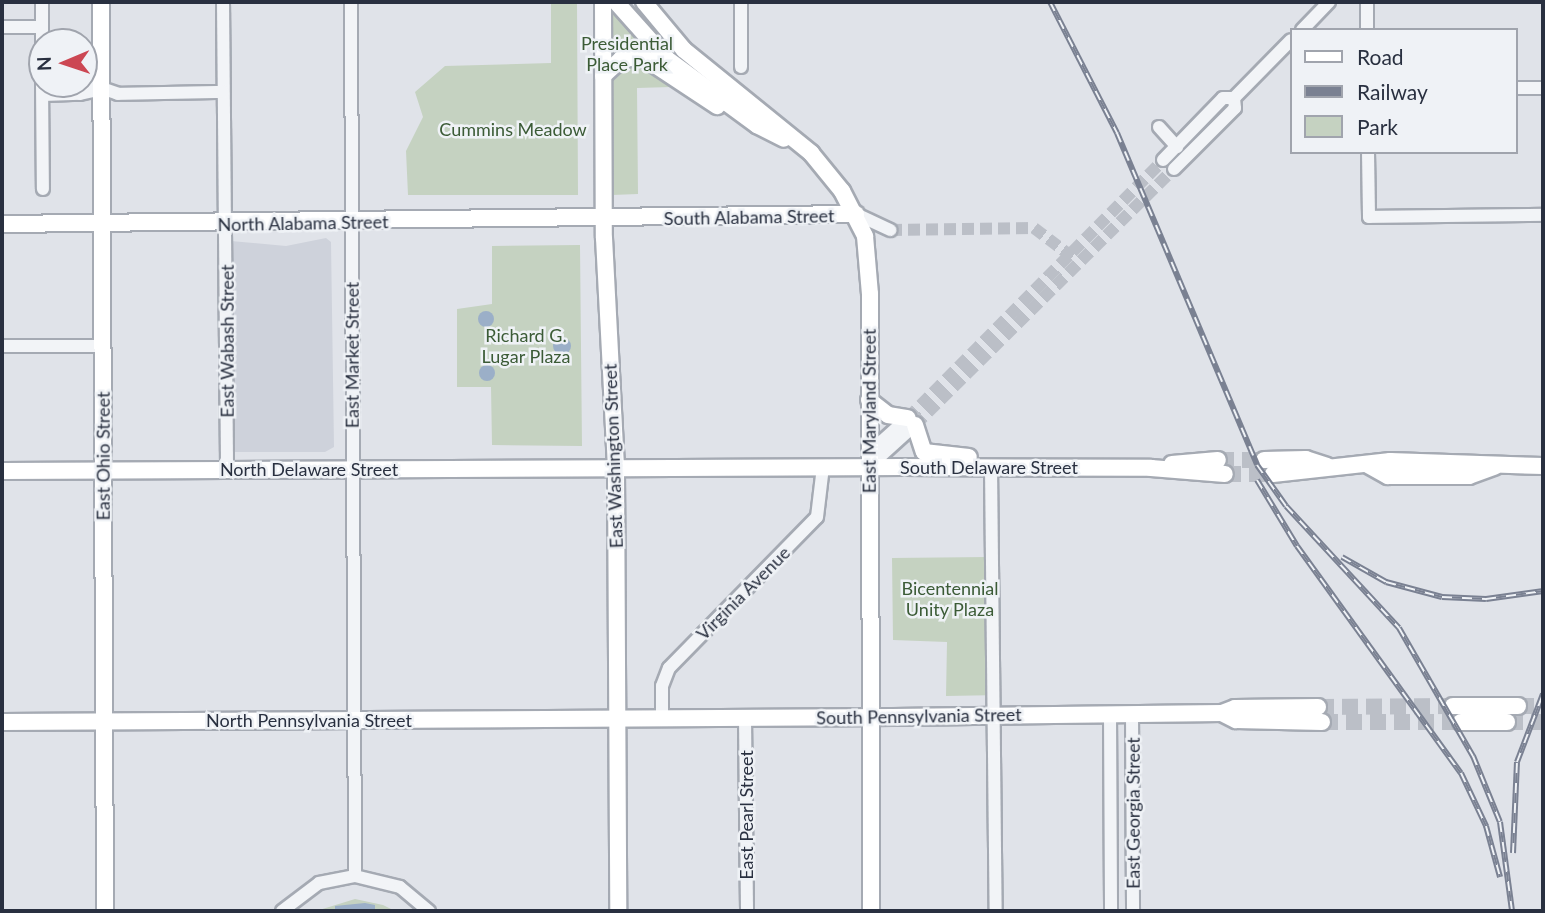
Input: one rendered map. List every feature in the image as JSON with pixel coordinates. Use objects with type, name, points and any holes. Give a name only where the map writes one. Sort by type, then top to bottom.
[{"type":"main road","name":"East Ohio Street","points":[[101,2],[105,911]]},
{"type":"main road","name":"East Washington Street","points":[[603,2],[604,220],[616,470],[618,911]]},
{"type":"main road","points":[[616,2],[667,59],[757,125]]},
{"type":"main road","name":"East Maryland Street","points":[[644,2],[684,50],[811,153],[856,214],[866,241],[869,274],[872,911]]},
{"type":"main road","points":[[603,76],[621,59],[643,57],[708,100],[811,153]]},
{"type":"main road","name":"South Alabama Street","points":[[604,220],[856,214]]},
{"type":"main road","name":"North Alabama Street","points":[[2,224],[604,220]]},
{"type":"main road","points":[[869,400],[891,416],[911,422],[919,443],[929,455],[1037,467]]},
{"type":"main road","points":[[1268,467],[1306,459],[1327,466],[1448,460],[1496,467],[1543,466]]},
{"type":"main road","name":"South Delaware Street","points":[[616,470],[1222,467]]},
{"type":"main road","name":"North Delaware Street","points":[[2,471],[616,470]]},
{"type":"main road","points":[[1453,706],[1518,706]]},
{"type":"main road","name":"South Pennsylvania Street","points":[[617,719],[1222,713],[1235,708],[1320,714]]},
{"type":"main road","name":"North Pennsylvania Street","points":[[2,722],[617,719]]},
{"type":"main road","points":[[1461,722],[1507,722]]},
{"type":"street","points":[[2,27],[42,27],[42,2]]},
{"type":"street","name":"East Wabash Street","points":[[223,2],[227,224],[227,470]]},
{"type":"street","name":"East Market Street","points":[[351,2],[355,876]]},
{"type":"street","points":[[741,2],[741,67]]},
{"type":"street","points":[[1303,28],[1329,2]]},
{"type":"street","points":[[1367,2],[1367,28]]},
{"type":"street","points":[[1163,160],[1223,98],[1234,98],[1290,41]]},
{"type":"street","points":[[98,88],[118,94],[223,92]]},
{"type":"street","points":[[1517,88],[1543,88]]},
{"type":"street","points":[[42,98],[43,189]]},
{"type":"street","points":[[1174,169],[1235,108],[1234,98]]},
{"type":"street","points":[[1159,127],[1177,147]]},
{"type":"street","points":[[1368,154],[1369,217],[1543,215]]},
{"type":"street","name":"South Alabama Street","points":[[856,214],[890,230]]},
{"type":"street","points":[[2,346],[102,346]]},
{"type":"street","points":[[869,467],[881,442],[911,422]]},
{"type":"street","name":"Virginia Avenue","points":[[662,719],[662,686],[669,668],[817,517],[822,467]]},
{"type":"street","points":[[996,911],[994,716],[999,467]]},
{"type":"street","name":"East Georgia Street","points":[[1110,714],[1111,911]]},
{"type":"street","name":"East Georgia Street","points":[[1132,714],[1133,911]]},
{"type":"street","name":"East Pearl Street","points":[[745,718],[747,911]]},
{"type":"street","points":[[282,911],[319,883],[355,876],[400,887],[429,911]]},
{"type":"shaded area","points":[[326,238],[331,242],[334,447],[325,452],[232,452],[231,241],[286,246]]},
{"type":"green space","name":"Cummins Meadow","points":[[551,2],[577,2],[578,195],[408,195],[406,151],[423,117],[415,92],[445,66],[551,63]]},
{"type":"green space","name":"Presidential Place Park","points":[[610,5],[647,49],[644,68],[671,87],[637,88],[638,194],[612,195]]},
{"type":"green space","name":"Richard G. Lugar Plaza","points":[[580,245],[582,446],[492,445],[491,387],[457,387],[457,309],[492,304],[492,246]]},
{"type":"green space","name":"Bicentennial Unity Plaza","points":[[987,557],[987,577],[999,577],[1001,695],[946,696],[947,642],[893,640],[892,558]]},
{"type":"green space","points":[[355,899],[383,905],[395,911],[316,911]]},
{"type":"water","points":[[483,311],[489,311],[494,319],[492,325],[483,327],[478,322],[478,316]]},
{"type":"water","points":[[562,337],[568,340],[571,346],[568,352],[562,355],[556,352],[553,346],[556,340]]},
{"type":"water","points":[[487,365],[493,367],[493,379],[487,381],[481,379],[479,373],[481,367]]},
{"type":"water","points":[[365,903],[375,905],[375,911],[335,911],[335,906]]},
{"type":"tunnel","points":[[908,418],[1163,160]]},
{"type":"tunnel","points":[[915,425],[1174,169]]},
{"type":"tunnel","points":[[890,230],[1034,228],[1075,259]]},
{"type":"tunnel","points":[[1218,460],[1264,460]]},
{"type":"tunnel","points":[[1225,474],[1273,474]]},
{"type":"tunnel","points":[[1318,707],[1453,706]]},
{"type":"tunnel","points":[[1518,706],[1543,706]]},
{"type":"tunnel","points":[[1322,722],[1461,722]]},
{"type":"tunnel","points":[[1507,722],[1543,722]]},
{"type":"railway","points":[[1050,2],[1117,133],[1257,465],[1286,506],[1399,628],[1473,756],[1500,822],[1512,911]]},
{"type":"railway","points":[[1257,480],[1297,546],[1461,773],[1486,826],[1500,877]]},
{"type":"railway","points":[[1342,557],[1386,582],[1442,597],[1486,599],[1543,591]]},
{"type":"railway","points":[[1513,853],[1517,762],[1543,694]]}]
